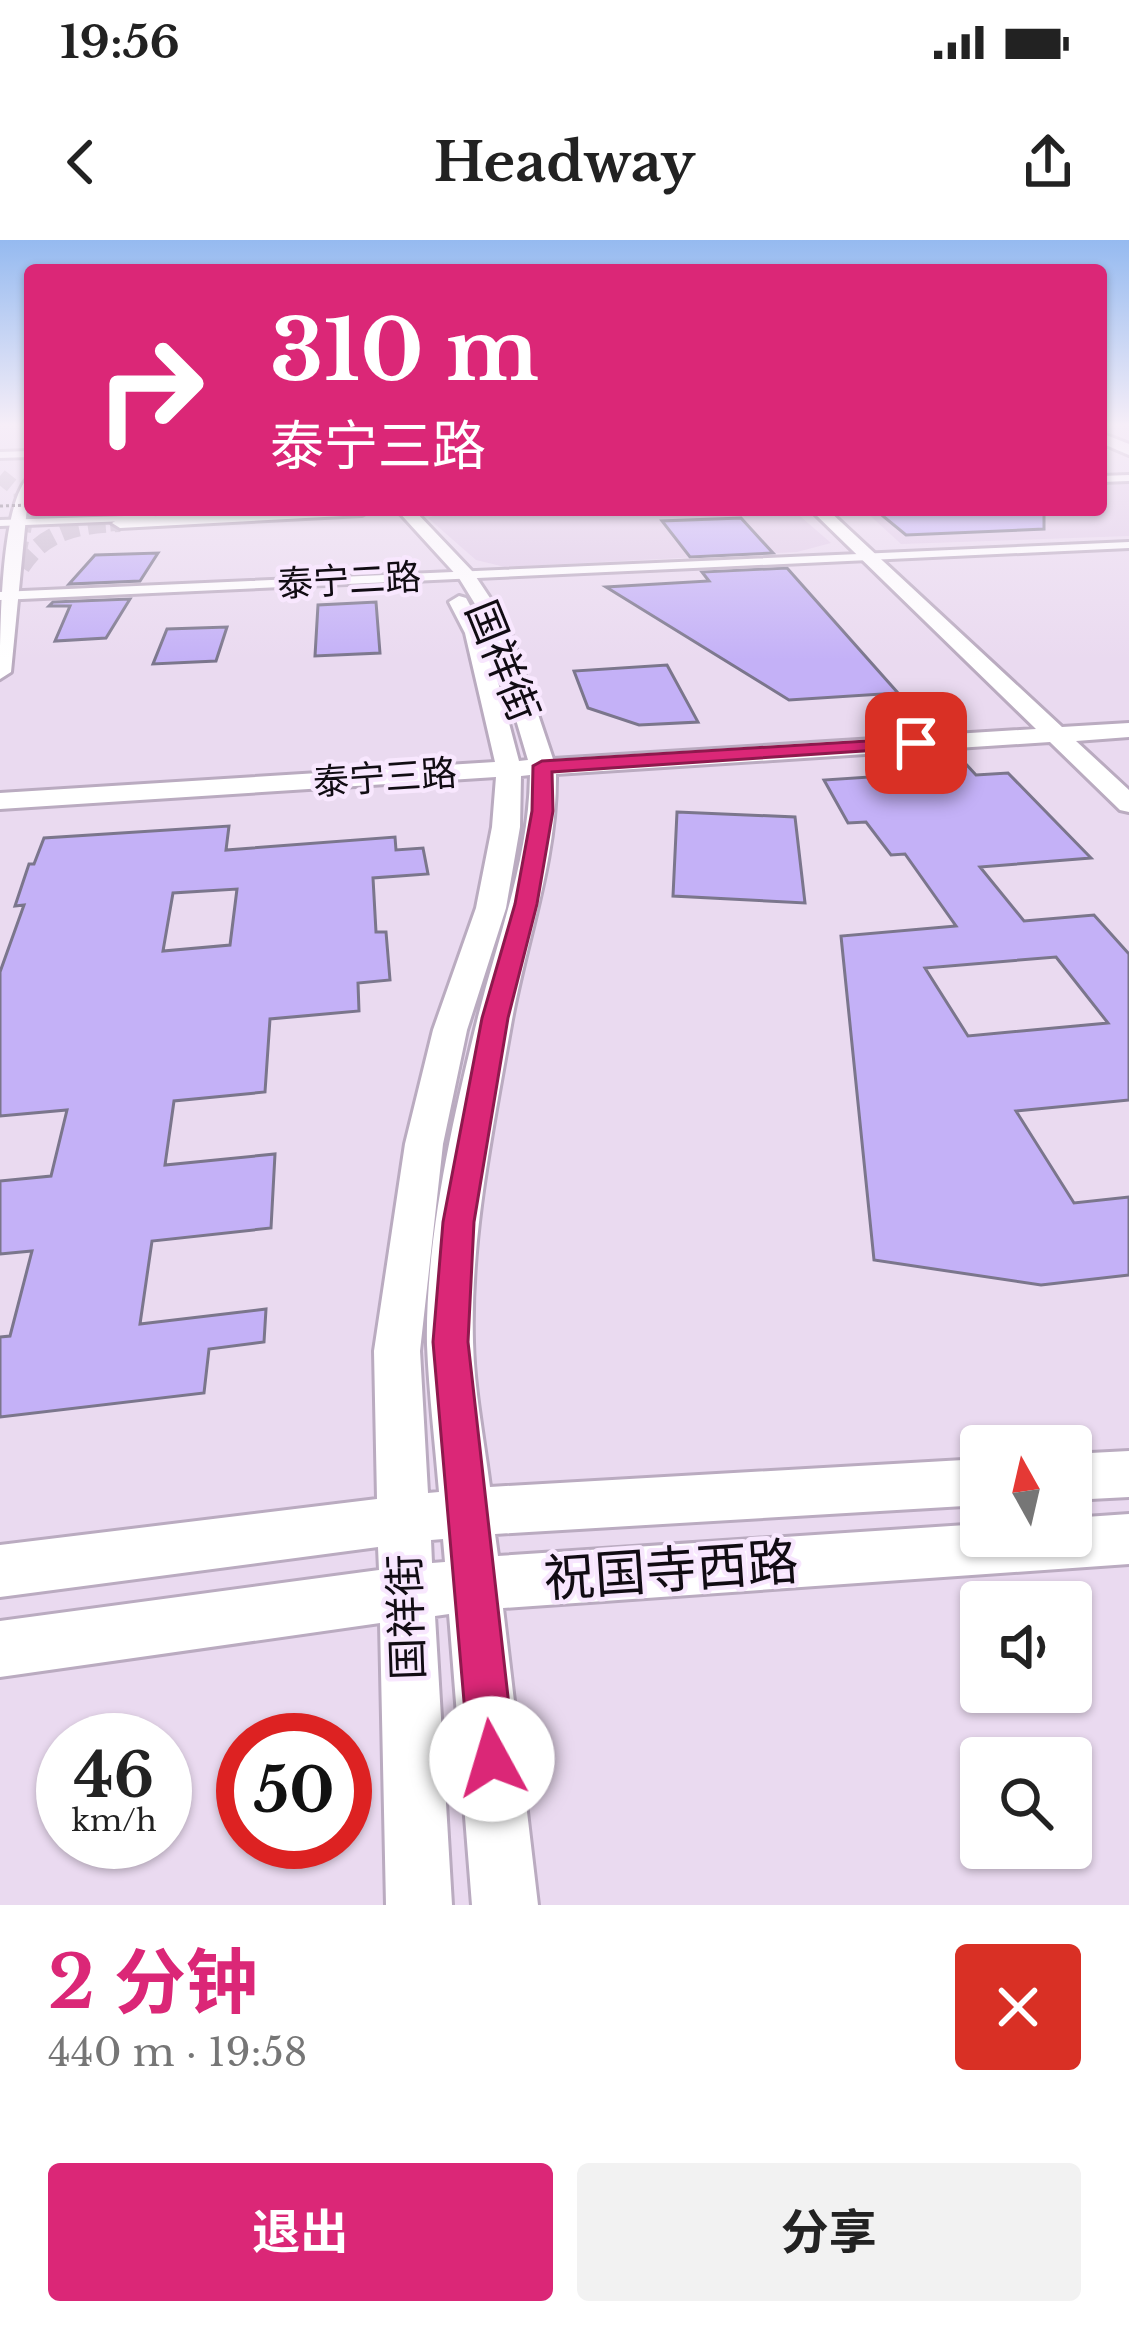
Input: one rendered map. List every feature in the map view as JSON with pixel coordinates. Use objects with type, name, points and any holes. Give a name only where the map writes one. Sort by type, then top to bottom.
[{"type":"main road","points":[[119,523],[250,516]]},
{"type":"main road","name":"国祥街","points":[[392,516],[454,576]]},
{"type":"main road","name":"国祥街","points":[[409,516],[454,576],[542,811],[526,904],[495,1018],[458,1222],[450,1342],[505,1905]]},
{"type":"main road","points":[[827,516],[1059,725],[1129,778]]},
{"type":"main road","points":[[839,516],[875,556]]},
{"type":"main road","points":[[0,672],[8,523]]},
{"type":"main road","name":"泰宁三路","points":[[0,801],[523,759],[1059,725],[1129,712]]},
{"type":"main road","points":[[1059,725],[1129,804]]},
{"type":"main road","name":"泰宁三路","points":[[1059,725],[1129,730]]},
{"type":"main road","name":"国祥街","points":[[419,1905],[398,1351],[424,1144],[450,1030],[491,908],[523,759]]},
{"type":"main road","name":"泰宁三路","points":[[0,782],[523,759]]},
{"type":"main road","points":[[1092,1476],[1129,1474]]},
{"type":"main road","name":"祝国寺西路","points":[[0,1571],[467,1512],[960,1483]]},
{"type":"main road","name":"祝国寺西路","points":[[0,1649],[475,1584],[1129,1539]]},
{"type":"street","points":[[8,523],[184,516]]},
{"type":"street","name":"泰宁二路","points":[[4,596],[1129,545]]},
{"type":"shaded area","points":[[1107,504],[1129,504],[1129,536],[901,544],[871,516],[1107,516]]},
{"type":"shaded area","points":[[26,516],[153,516],[34,521]]},
{"type":"shaded area","points":[[800,516],[831,543],[797,552],[505,567],[476,560],[428,518]]},
{"type":"building","points":[[883,516],[1044,516],[1044,529],[906,535]]},
{"type":"building","points":[[741,518],[773,553],[690,557],[662,521]]},
{"type":"building","points":[[158,553],[140,581],[69,584],[95,555]]},
{"type":"building","points":[[787,568],[898,693],[789,700],[606,587],[709,581],[702,572]]},
{"type":"building","points":[[130,599],[106,638],[55,641],[70,606],[49,606],[53,602]]},
{"type":"building","points":[[376,602],[380,653],[315,656],[318,605]]},
{"type":"building","points":[[227,627],[216,661],[153,664],[167,629]]},
{"type":"building","points":[[667,665],[698,722],[639,725],[588,708],[574,671]]},
{"type":"building","points":[[964,762],[976,775],[1008,773],[1091,858],[980,867],[1024,921],[1094,915],[1129,954],[1129,1100],[1016,1111],[1074,1203],[1129,1197],[1129,1275],[1041,1285],[874,1260],[841,936],[956,926],[905,854],[891,855],[866,822],[848,823],[824,780],[915,774],[908,766]],"holes":[[[1056,957],[1108,1023],[968,1036],[925,968]]]},
{"type":"building","points":[[677,812],[795,817],[805,903],[673,896]]},
{"type":"building","points":[[229,826],[226,850],[395,837],[396,850],[423,848],[428,874],[373,878],[376,932],[386,932],[390,980],[358,983],[359,1011],[270,1019],[265,1092],[174,1101],[165,1165],[275,1154],[271,1228],[152,1241],[140,1324],[266,1309],[264,1342],[209,1349],[204,1393],[0,1417],[0,1337],[10,1336],[32,1251],[0,1254],[0,1181],[51,1176],[67,1110],[0,1116],[0,972],[24,905],[15,906],[44,838]],"holes":[[[237,889],[230,945],[163,951],[173,893]]]},
{"type":"tunnel","points":[[22,504],[24,522]]},
{"type":"tunnel","points":[[0,637],[24,522]]},
{"type":"tunnel","points":[[21,567],[52,537],[120,523]]},
{"type":"route","points":[[492,1759],[450,1342],[458,1222],[495,1018],[526,904],[542,811],[542,766],[916,743]]}]
